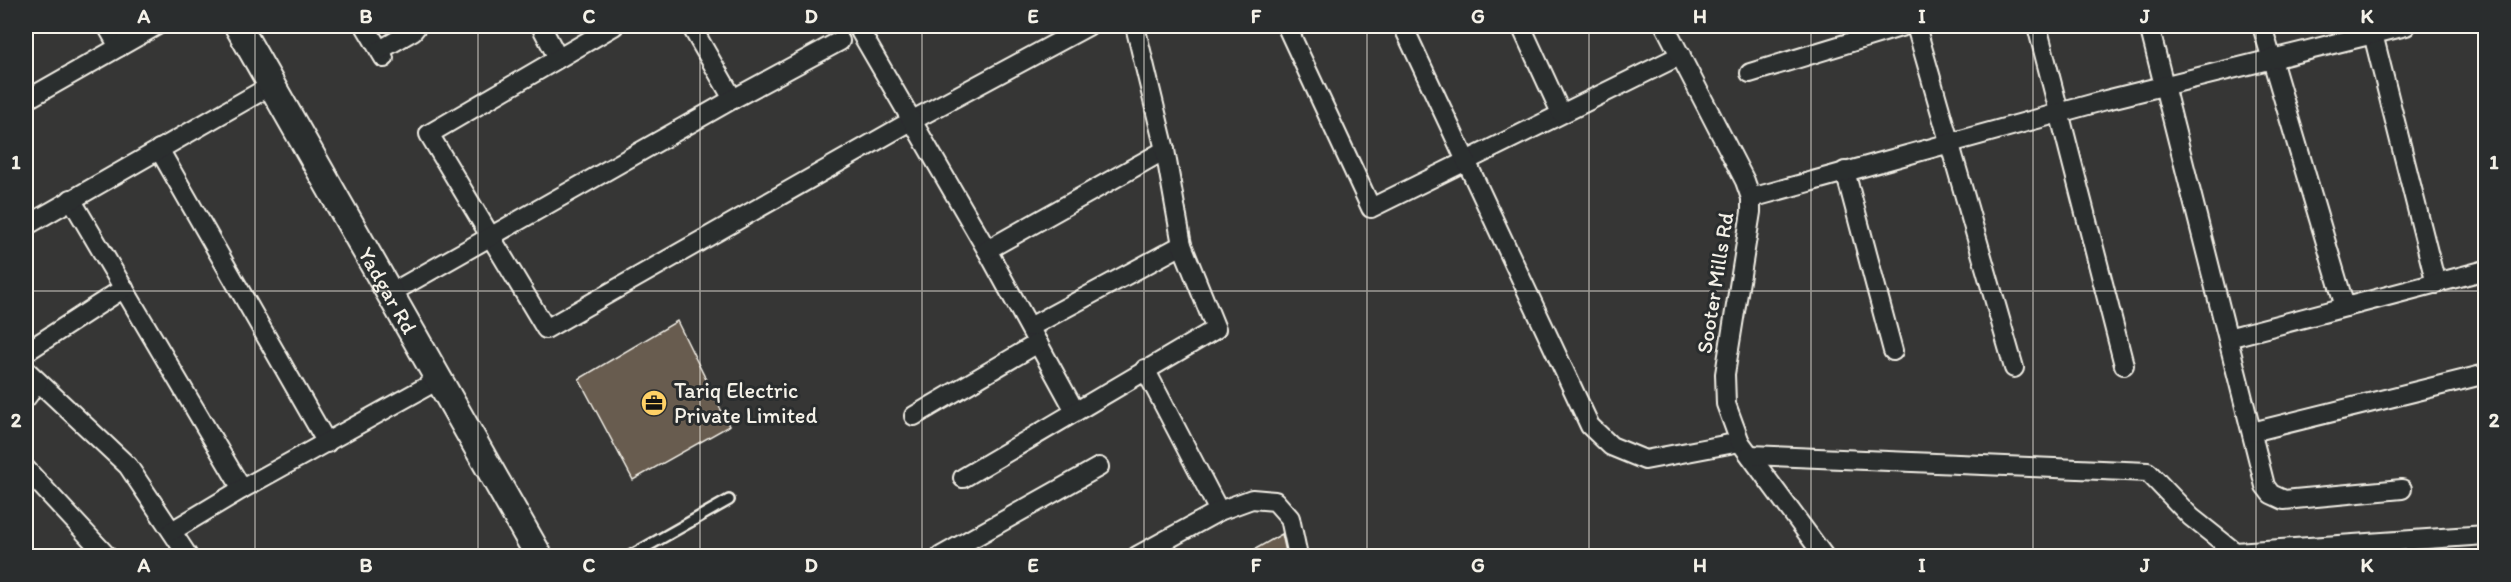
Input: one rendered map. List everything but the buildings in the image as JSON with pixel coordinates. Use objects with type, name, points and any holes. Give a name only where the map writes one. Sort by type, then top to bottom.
[{"type":"street","points":[[107,26],[119,46]]},
{"type":"street","points":[[26,100],[156,26]]},
{"type":"street","name":"Yadgar Rd","points":[[238,26],[539,556]]},
{"type":"street","points":[[365,26],[382,54],[417,26]]},
{"type":"street","points":[[541,26],[558,58]]},
{"type":"street","points":[[614,26],[429,134],[546,329],[913,120],[1088,26]]},
{"type":"street","points":[[691,26],[733,99]]},
{"type":"street","points":[[963,478],[1216,329],[1182,244],[1165,150],[1135,26]]},
{"type":"street","points":[[1290,26],[1287,27],[1371,208],[1681,55]]},
{"type":"street","points":[[1402,26],[1590,426],[1611,446],[1645,460],[1745,448],[2148,472],[2191,517],[2240,554],[2486,535]]},
{"type":"street","points":[[1521,26],[1561,113]]},
{"type":"street","name":"Sooter Mills Rd","points":[[1665,26],[1745,181],[1751,198],[1749,236],[1725,374],[1726,404],[1745,448],[1824,556]]},
{"type":"street","points":[[1750,73],[1904,26]]},
{"type":"street","points":[[1916,26],[2014,368]]},
{"type":"street","points":[[2037,26],[2124,365]]},
{"type":"street","points":[[2149,26],[2265,486],[2271,494],[2284,501],[2402,489]]},
{"type":"street","points":[[2262,26],[2345,307]]},
{"type":"street","points":[[1751,198],[2061,113],[2272,59],[2372,30],[2406,26]]},
{"type":"street","points":[[391,293],[733,99],[836,33],[865,28],[913,120],[1075,411]]},
{"type":"street","points":[[2372,30],[2436,284]]},
{"type":"street","points":[[26,226],[272,85]]},
{"type":"street","points":[[159,149],[327,443]]},
{"type":"street","points":[[987,250],[1165,150]]},
{"type":"street","points":[[1845,171],[1893,351]]},
{"type":"street","points":[[71,200],[242,489]]},
{"type":"street","points":[[914,416],[1034,335],[1182,244]]},
{"type":"street","points":[[2228,338],[2486,270]]},
{"type":"street","points":[[26,351],[123,288]]},
{"type":"street","points":[[1145,369],[1219,511]]},
{"type":"street","points":[[2252,432],[2486,374]]},
{"type":"street","points":[[26,398],[32,376],[128,466],[188,556]]},
{"type":"street","points":[[172,531],[242,489],[440,380]]},
{"type":"street","points":[[941,556],[1099,466]]},
{"type":"street","points":[[26,470],[108,556]]},
{"type":"street","points":[[1137,556],[1219,511],[1252,499],[1275,501],[1290,518],[1298,556]]},
{"type":"lane","points":[[630,556],[729,500]]},
{"type":"place","name":"Tariq Electric Private Limited","points":[[654,403]]}]
